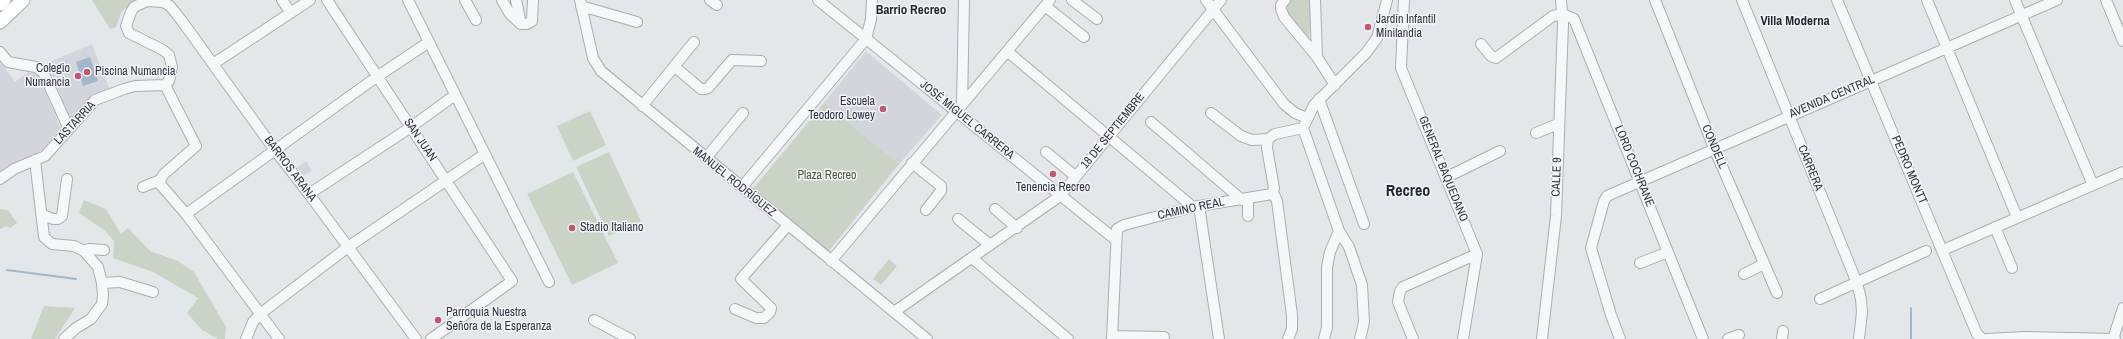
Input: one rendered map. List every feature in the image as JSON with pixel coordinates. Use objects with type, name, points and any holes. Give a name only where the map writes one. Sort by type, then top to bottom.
[{"type":"main road","points":[[0,4],[4,0]]},
{"type":"main road","points":[[0,22],[23,0]]},
{"type":"street","points":[[282,0],[291,13]]},
{"type":"street","points":[[213,64],[310,0]]},
{"type":"street","name":"SAN JUAN","points":[[327,0],[512,281],[431,339]]},
{"type":"street","points":[[408,0],[549,282]]},
{"type":"street","points":[[465,0],[476,20]]},
{"type":"street","points":[[502,0],[510,14],[521,24],[527,24],[532,21],[533,0]]},
{"type":"street","points":[[516,0],[521,24]]},
{"type":"street","name":"JOSÉ MIGUEL CARRERA","points":[[818,0],[866,39],[959,108],[1060,196],[1116,240]]},
{"type":"street","points":[[742,187],[866,39],[872,19],[872,0]]},
{"type":"street","points":[[959,108],[964,0]]},
{"type":"street","points":[[1072,0],[1098,19]]},
{"type":"street","points":[[1206,0],[1284,104],[1296,113],[1308,118]]},
{"type":"street","name":"18 DE SEPTIEMBRE","points":[[894,312],[1060,196],[1221,0]]},
{"type":"street","points":[[1285,0],[1281,5],[1284,17],[1317,57],[1335,85]]},
{"type":"street","points":[[1315,0],[1317,57]]},
{"type":"street","name":"GENERAL BAQUEDANO","points":[[1404,0],[1401,68],[1447,177],[1477,254]]},
{"type":"street","points":[[1482,44],[1491,56],[1496,58],[1553,16],[1563,14],[1562,0],[1556,0]]},
{"type":"street","name":"CONDELL","points":[[1655,0],[1714,148],[1777,293]]},
{"type":"street","name":"CARRERA","points":[[1742,0],[1856,283],[1861,299],[1862,312],[1859,339]]},
{"type":"street","name":"PEDRO MONTT","points":[[1836,0],[1943,250],[1977,334],[1985,339]]},
{"type":"street","points":[[1927,0],[2016,217]]},
{"type":"street","points":[[2015,0],[2093,185]]},
{"type":"street","name":"AVENIDA CENTRAL","points":[[1620,339],[1611,315],[1591,248],[1604,201],[1608,196],[1714,148],[2057,0]]},
{"type":"street","points":[[2106,0],[2119,20],[2123,41]]},
{"type":"street","points":[[143,186],[160,180],[164,174],[196,146],[165,85],[169,81],[172,72],[172,61],[163,50],[129,33],[126,26],[130,12],[134,7],[147,1],[164,1]]},
{"type":"street","name":"BARROS ARANA","points":[[164,1],[182,21],[274,149],[416,339]]},
{"type":"street","points":[[1360,339],[1364,322],[1362,285],[1349,246],[1339,230],[1303,128],[1310,111],[1319,100],[1366,53],[1377,38],[1384,2]]},
{"type":"street","points":[[580,3],[638,22]]},
{"type":"street","name":"MANUEL RODRÍGUEZ","points":[[580,3],[595,63],[601,71],[927,339]]},
{"type":"street","points":[[831,261],[912,163],[1008,52],[1047,3],[1084,37]]},
{"type":"street","name":"CALLE 9","points":[[1542,339],[1556,216],[1563,14]]},
{"type":"street","name":"LORD COCHRANE","points":[[1563,14],[1574,19],[1703,339]]},
{"type":"street","points":[[186,214],[274,149],[429,42]]},
{"type":"street","points":[[642,106],[694,42]]},
{"type":"street","points":[[0,52],[8,62],[36,67],[43,72],[69,129]]},
{"type":"street","points":[[1008,52],[1196,206],[1219,339]]},
{"type":"street","points":[[675,67],[702,89],[705,89],[708,88],[732,60],[761,61]]},
{"type":"street","name":"LASTARRIA","points":[[0,179],[14,169],[45,156],[95,100],[135,86],[165,85]]},
{"type":"street","points":[[309,194],[411,127],[455,95]]},
{"type":"street","points":[[1319,100],[1364,224]]},
{"type":"street","points":[[706,158],[743,113]]},
{"type":"street","points":[[1211,113],[1241,136],[1252,140],[1268,139],[1275,134],[1303,128]]},
{"type":"street","points":[[1150,122],[1245,199],[1248,216]]},
{"type":"street","points":[[1536,133],[1558,124]]},
{"type":"street","points":[[1268,139],[1267,148],[1273,192],[1277,201],[1292,315],[1292,329],[1288,339]]},
{"type":"street","points":[[1447,177],[1500,151]]},
{"type":"street","points":[[1046,152],[1076,176]]},
{"type":"street","points":[[246,339],[253,322],[260,314],[348,247],[446,179],[485,154]]},
{"type":"street","points":[[35,160],[44,237],[46,241],[52,244],[74,246],[84,251],[98,268],[104,295],[102,304],[91,319],[76,328],[64,339]]},
{"type":"street","points":[[912,163],[941,186],[941,191],[926,210]]},
{"type":"street","points":[[1943,250],[2016,217],[2123,172]]},
{"type":"street","points":[[41,214],[53,219],[58,219],[62,216],[67,179]]},
{"type":"street","points":[[160,180],[160,184],[186,214],[278,339]]},
{"type":"street","name":"CAMINO REAL","points":[[1112,338],[1116,233],[1120,226],[1196,206],[1270,196],[1273,192]]},
{"type":"street","points":[[995,209],[1016,228]]},
{"type":"street","points":[[958,219],[990,246]]},
{"type":"street","points":[[735,309],[756,318],[764,318],[770,312],[771,308],[741,279],[788,225]]},
{"type":"street","points":[[1995,227],[2012,268]]},
{"type":"street","points":[[1324,339],[1327,327],[1327,267],[1330,252],[1339,230]]},
{"type":"street","points":[[84,251],[89,249],[104,250]]},
{"type":"street","points":[[1820,299],[1926,251]]},
{"type":"street","points":[[1640,263],[1668,252]]},
{"type":"street","points":[[1413,339],[1400,307],[1398,296],[1403,287],[1477,254]]},
{"type":"street","points":[[1463,339],[1477,254]]},
{"type":"street","points":[[972,258],[1067,339]]},
{"type":"street","points":[[1744,274],[1764,264]]},
{"type":"street","points":[[102,283],[120,282],[153,292]]},
{"type":"street","points":[[1985,339],[2114,339],[2123,308]]},
{"type":"street","points":[[594,320],[630,339]]},
{"type":"street","points":[[1728,339],[1739,334]]},
{"type":"street","points":[[1112,338],[1164,337]]},
{"type":"shaded area","name":"Colegio Numancia","points":[[92,44],[109,88],[88,99],[71,120],[47,63]]},
{"type":"shaded area","name":"Escuela Teodoro Lowey","points":[[866,51],[942,115],[899,164],[824,103]]},
{"type":"shaded area","points":[[0,62],[15,82],[31,70],[37,73],[61,128],[45,147],[34,157],[0,172]]},
{"type":"shaded area","points":[[306,161],[312,170],[303,176],[297,168]]},
{"type":"green space","points":[[92,0],[141,0],[133,2],[122,11],[116,27],[110,29]]},
{"type":"green space","points":[[1289,0],[1311,0],[1309,42],[1289,16],[1287,9]]},
{"type":"green space","name":"Plaza Recreo","points":[[824,103],[899,164],[828,252],[752,190]]},
{"type":"green space","points":[[590,111],[606,145],[573,161],[557,126]]},
{"type":"green space","points":[[609,152],[641,221],[609,236],[576,167]]},
{"type":"green space","name":"Stadio Italiano","points":[[573,172],[618,263],[572,285],[527,194]]},
{"type":"green space","points":[[84,200],[106,209],[121,234],[128,228],[150,251],[178,261],[194,272],[226,327],[225,339],[218,339],[202,330],[187,313],[198,298],[153,272],[113,258],[114,241],[104,230],[79,213]]},
{"type":"green space","points":[[0,209],[8,210],[17,223],[10,228],[6,226],[0,229]]},
{"type":"green space","points":[[889,259],[897,266],[881,285],[873,279]]},
{"type":"green space","points":[[44,306],[75,308],[55,339],[31,339]]},
{"type":"water","name":"Piscina Numancia","points":[[90,57],[98,81],[83,86],[76,62]]},
{"type":"waterway","points":[[7,270],[76,279]]},
{"type":"waterway","points":[[1911,308],[1911,339]]},
{"type":"place","name":"Jardín Infantil Minilandia","points":[[1368,27]]},
{"type":"place","name":"Piscina Numancia","points":[[87,72]]},
{"type":"place","name":"Colegio Numancia","points":[[78,76]]},
{"type":"place","name":"Escuela Teodoro Lowey","points":[[883,109]]},
{"type":"place","name":"Tenencia Recreo","points":[[1053,174]]},
{"type":"place","name":"Stadio Italiano","points":[[572,228]]},
{"type":"place","name":"Parroquia Nuestra Señora de la Esperanza","points":[[438,320]]},
{"type":"district","name":"Barrio Recreo","points":[[911,11]]},
{"type":"district","name":"Villa Moderna","points":[[1795,22]]},
{"type":"district","name":"Recreo","points":[[1408,192]]}]
